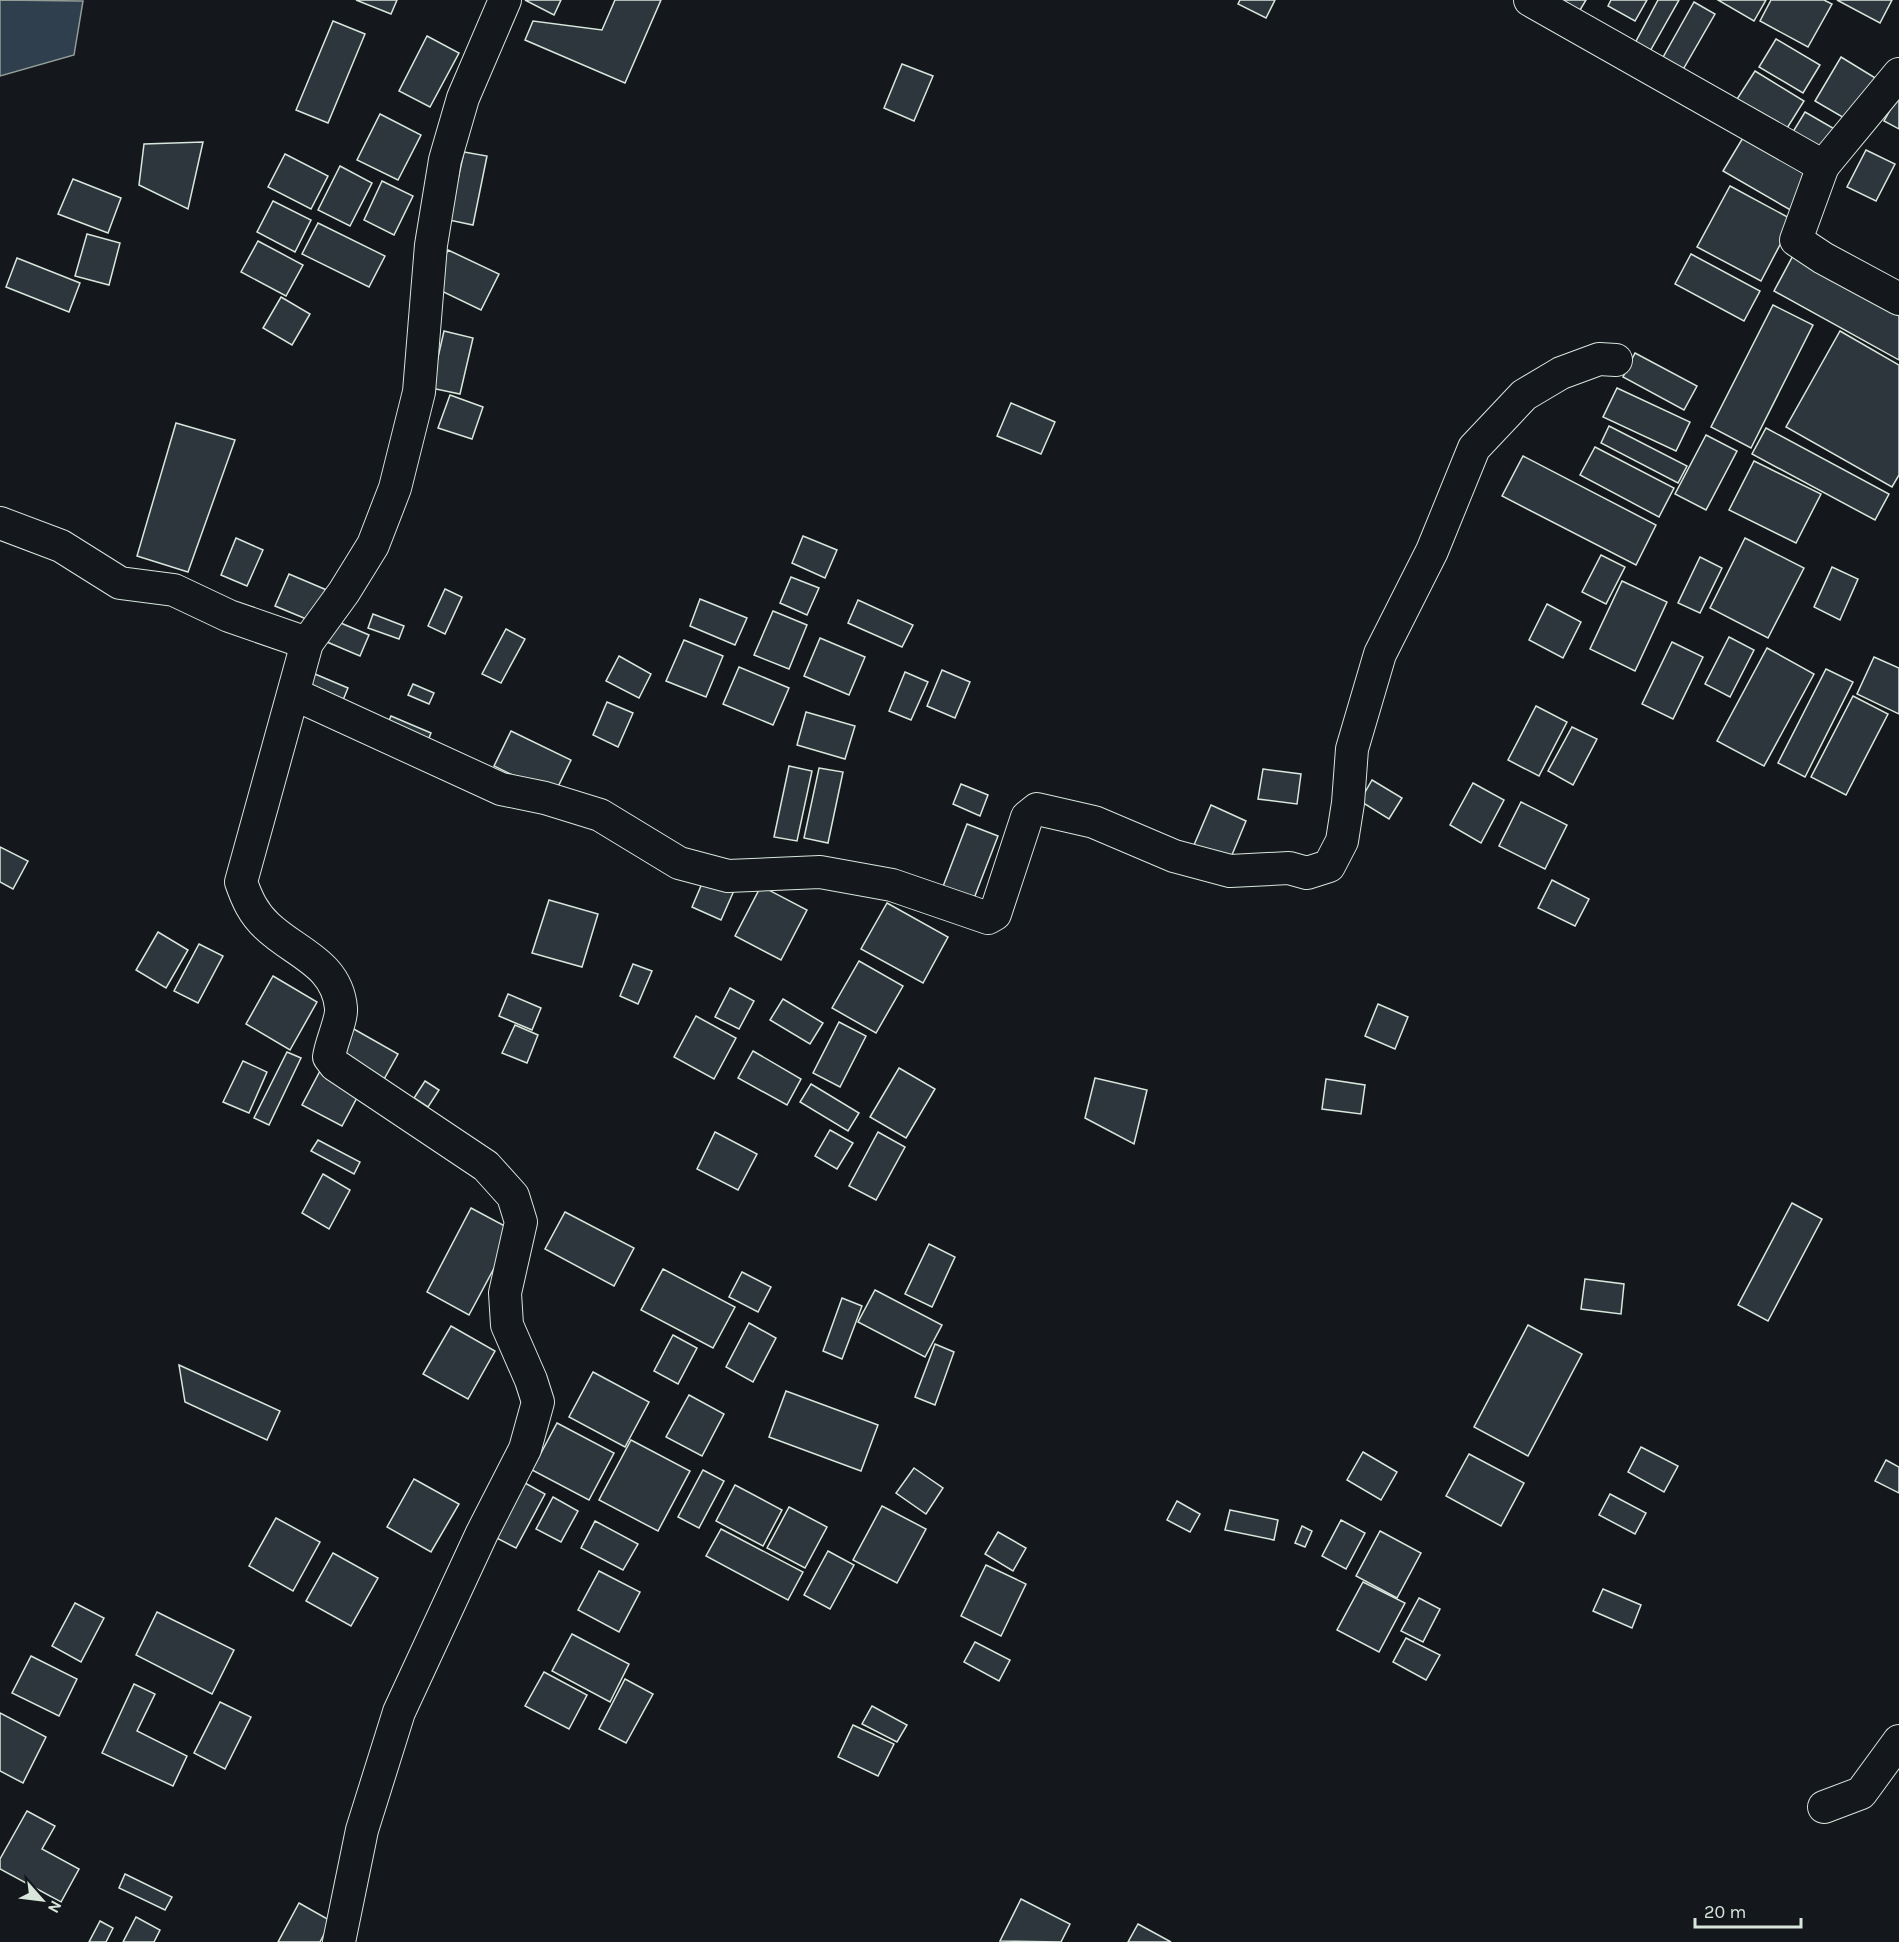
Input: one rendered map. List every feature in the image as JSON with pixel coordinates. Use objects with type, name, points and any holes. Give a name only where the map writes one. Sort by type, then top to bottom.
[{"type":"street","points":[[339,1942],[362,1830],[399,1712],[482,1533],[525,1449],[538,1402],[507,1325],[505,1293],[521,1221],[513,1196],[486,1166],[335,1065],[329,1057],[330,1045],[341,1011],[338,989],[324,968],[267,926],[250,907],[241,882],[307,643],[344,592],[373,545],[395,488],[419,392],[431,244],[445,160],[463,98],[505,0]]},
{"type":"street","points":[[1530,0],[1823,166]]},
{"type":"street","points":[[1899,74],[1823,166],[1796,240],[1823,258],[1899,299]]},
{"type":"street","points":[[294,694],[501,789],[545,798],[600,815],[679,862],[728,876],[820,872],[892,885],[988,918],[995,914],[1027,817],[1037,809],[1094,822],[1174,856],[1230,871],[1289,868],[1307,873],[1329,866],[1342,841],[1348,803],[1352,749],[1380,654],[1432,551],[1474,448],[1524,395],[1561,373],[1599,359],[1616,360]]},
{"type":"street","points":[[0,523],[61,546],[120,583],[174,590],[229,616],[307,643]]},
{"type":"street","points":[[1824,1807],[1861,1793],[1899,1741]]},
{"type":"water","points":[[0,0],[83,1],[74,55],[0,76]]},
{"type":"building","points":[[356,0],[397,0],[391,14]]},
{"type":"building","points":[[525,0],[561,0],[554,15]]},
{"type":"building","points":[[615,0],[661,0],[625,83],[525,40],[533,21],[602,30]]},
{"type":"building","points":[[1240,0],[1275,0],[1266,18],[1238,4]]},
{"type":"building","points":[[1563,0],[1586,0],[1577,15],[1560,6]]},
{"type":"building","points":[[1611,0],[1647,0],[1635,21],[1608,6]]},
{"type":"building","points":[[1658,0],[1679,0],[1649,53],[1634,45]]},
{"type":"building","points":[[1718,0],[1766,0],[1754,21]]},
{"type":"building","points":[[1771,0],[1824,0],[1832,4],[1808,47],[1760,21]]},
{"type":"building","points":[[1837,0],[1892,0],[1880,23]]},
{"type":"building","points":[[1694,2],[1715,14],[1677,80],[1657,68]]},
{"type":"building","points":[[333,21],[365,34],[328,123],[296,110]]},
{"type":"building","points":[[427,36],[459,53],[430,107],[399,91]]},
{"type":"building","points":[[1776,39],[1820,65],[1803,93],[1759,67]]},
{"type":"building","points":[[1841,57],[1877,79],[1851,122],[1815,101]]},
{"type":"building","points":[[902,64],[933,76],[914,121],[884,108]]},
{"type":"building","points":[[1755,71],[1804,101],[1779,141],[1730,110]]},
{"type":"building","points":[[1899,94],[1899,129],[1884,121]]},
{"type":"building","points":[[1805,112],[1838,131],[1821,160],[1788,140]]},
{"type":"building","points":[[380,114],[421,135],[398,180],[357,160]]},
{"type":"building","points":[[1747,131],[1817,172],[1794,212],[1723,171]]},
{"type":"building","points":[[203,142],[188,209],[139,185],[144,144]]},
{"type":"building","points":[[1866,150],[1895,164],[1876,201],[1847,187]]},
{"type":"building","points":[[464,152],[487,156],[473,225],[449,220]]},
{"type":"building","points":[[285,154],[328,176],[311,209],[268,187]]},
{"type":"building","points":[[340,166],[372,183],[350,226],[318,210]]},
{"type":"building","points":[[73,179],[121,198],[108,233],[58,214]]},
{"type":"building","points":[[382,181],[413,196],[394,235],[364,220]]},
{"type":"building","points":[[1730,186],[1793,220],[1761,281],[1697,247]]},
{"type":"building","points":[[273,201],[311,220],[295,252],[257,232]]},
{"type":"building","points":[[318,223],[385,256],[369,287],[302,254]]},
{"type":"building","points":[[87,234],[120,243],[109,285],[75,276]]},
{"type":"building","points":[[258,241],[303,265],[286,296],[241,272]]},
{"type":"building","points":[[448,250],[499,274],[481,310],[431,286]]},
{"type":"building","points":[[1796,250],[1899,306],[1899,360],[1774,291]]},
{"type":"building","points":[[1691,254],[1760,291],[1744,321],[1675,284]]},
{"type":"building","points":[[17,258],[80,283],[69,312],[6,287]]},
{"type":"building","points":[[281,297],[310,314],[292,345],[263,328]]},
{"type":"building","points":[[1773,305],[1813,325],[1751,448],[1711,427]]},
{"type":"building","points":[[444,331],[473,338],[460,394],[431,388]]},
{"type":"building","points":[[1840,331],[1899,365],[1899,475],[1892,487],[1786,427]]},
{"type":"building","points":[[1635,353],[1697,386],[1684,410],[1623,377]]},
{"type":"building","points":[[1617,388],[1690,422],[1676,451],[1603,417]]},
{"type":"building","points":[[450,395],[483,407],[472,439],[438,428]]},
{"type":"building","points":[[1011,403],[1055,422],[1041,454],[997,436]]},
{"type":"building","points":[[176,423],[235,440],[188,572],[137,556]]},
{"type":"building","points":[[1609,426],[1687,466],[1678,483],[1601,443]]},
{"type":"building","points":[[1766,428],[1889,494],[1875,520],[1752,454]]},
{"type":"building","points":[[1706,435],[1737,451],[1706,510],[1675,494]]},
{"type":"building","points":[[1595,447],[1674,488],[1659,517],[1580,475]]},
{"type":"building","points":[[1523,456],[1656,525],[1636,565],[1502,496]]},
{"type":"building","points":[[1754,461],[1821,494],[1796,543],[1729,510]]},
{"type":"building","points":[[803,536],[837,550],[825,578],[792,563]]},
{"type":"building","points":[[236,538],[263,550],[247,586],[221,575]]},
{"type":"building","points":[[1745,538],[1804,568],[1768,638],[1710,608]]},
{"type":"building","points":[[1601,555],[1625,567],[1606,604],[1582,592]]},
{"type":"building","points":[[1700,557],[1722,568],[1700,613],[1678,603]]},
{"type":"building","points":[[1832,567],[1858,579],[1840,620],[1814,607]]},
{"type":"building","points":[[289,574],[329,591],[316,623],[275,606]]},
{"type":"building","points":[[791,577],[819,588],[807,615],[780,603]]},
{"type":"building","points":[[1622,581],[1667,602],[1635,671],[1590,649]]},
{"type":"building","points":[[445,589],[462,597],[445,634],[428,626]]},
{"type":"building","points":[[700,599],[747,618],[735,645],[690,626]]},
{"type":"building","points":[[858,600],[913,625],[902,647],[848,623]]},
{"type":"building","points":[[1547,604],[1581,622],[1563,658],[1529,640]]},
{"type":"building","points":[[773,611],[807,625],[789,669],[754,655]]},
{"type":"building","points":[[373,614],[404,626],[399,639],[368,628]]},
{"type":"building","points":[[329,618],[369,635],[360,656],[320,639]]},
{"type":"building","points":[[506,629],[525,639],[501,683],[482,674]]},
{"type":"building","points":[[1729,637],[1754,650],[1730,697],[1705,684]]},
{"type":"building","points":[[820,638],[865,657],[849,695],[804,676]]},
{"type":"building","points":[[684,640],[723,656],[706,697],[666,681]]},
{"type":"building","points":[[1672,642],[1703,657],[1673,719],[1642,704]]},
{"type":"building","points":[[1767,648],[1814,674],[1764,766],[1717,741]]},
{"type":"building","points":[[619,656],[651,674],[639,698],[606,681]]},
{"type":"building","points":[[1874,657],[1899,668],[1899,714],[1857,694]]},
{"type":"building","points":[[739,667],[789,688],[773,725],[723,704]]},
{"type":"building","points":[[1826,669],[1853,682],[1805,777],[1778,763]]},
{"type":"building","points":[[942,670],[970,682],[955,718],[927,706]]},
{"type":"building","points":[[905,672],[928,682],[911,720],[889,711]]},
{"type":"building","points":[[315,674],[348,688],[341,705],[308,691]]},
{"type":"building","points":[[413,684],[434,693],[429,704],[408,695]]},
{"type":"building","points":[[1853,696],[1888,714],[1846,795],[1811,777]]},
{"type":"building","points":[[607,702],[633,713],[618,747],[593,735]]},
{"type":"building","points":[[1536,706],[1567,722],[1539,776],[1508,760]]},
{"type":"building","points":[[806,712],[855,726],[845,759],[797,745]]},
{"type":"building","points":[[391,716],[431,733],[425,748],[384,732]]},
{"type":"building","points":[[1572,727],[1597,739],[1573,785],[1548,771]]},
{"type":"building","points":[[511,731],[571,760],[554,795],[494,766]]},
{"type":"building","points":[[789,766],[812,771],[797,841],[774,837]]},
{"type":"building","points":[[819,768],[843,772],[828,843],[804,838]]},
{"type":"building","points":[[1263,769],[1301,774],[1297,804],[1258,799]]},
{"type":"building","points":[[1372,780],[1402,798],[1389,819],[1360,801]]},
{"type":"building","points":[[1473,783],[1504,800],[1481,843],[1450,825]]},
{"type":"building","points":[[961,784],[988,795],[980,816],[953,804]]},
{"type":"building","points":[[1521,802],[1567,825],[1545,869],[1499,846]]},
{"type":"building","points":[[1211,805],[1246,821],[1227,867],[1191,852]]},
{"type":"building","points":[[967,824],[998,836],[973,901],[942,889]]},
{"type":"building","points":[[0,847],[28,861],[13,889],[0,882]]},
{"type":"building","points":[[706,874],[736,886],[721,920],[692,907]]},
{"type":"building","points":[[1552,880],[1589,899],[1575,926],[1538,908]]},
{"type":"building","points":[[761,886],[807,910],[781,960],[735,936]]},
{"type":"building","points":[[549,900],[598,914],[582,967],[532,953]]},
{"type":"building","points":[[887,903],[948,937],[923,983],[861,949]]},
{"type":"building","points":[[158,932],[188,950],[166,988],[136,970]]},
{"type":"building","points":[[199,944],[223,956],[198,1003],[174,991]]},
{"type":"building","points":[[859,961],[903,986],[876,1033],[832,1008]]},
{"type":"building","points":[[633,964],[652,971],[638,1004],[620,996]]},
{"type":"building","points":[[273,976],[317,1002],[290,1050],[246,1024]]},
{"type":"building","points":[[730,988],[754,1001],[739,1029],[715,1017]]},
{"type":"building","points":[[508,994],[541,1008],[532,1030],[499,1016]]},
{"type":"building","points":[[783,999],[823,1023],[810,1044],[770,1020]]},
{"type":"building","points":[[1378,1004],[1408,1017],[1395,1049],[1365,1036]]},
{"type":"building","points":[[696,1016],[736,1038],[714,1079],[674,1057]]},
{"type":"building","points":[[839,1022],[866,1036],[840,1087],[813,1073]]},
{"type":"building","points":[[515,1025],[538,1035],[527,1063],[502,1053]]},
{"type":"building","points":[[352,1028],[398,1054],[383,1081],[337,1055]]},
{"type":"building","points":[[753,1051],[801,1079],[787,1105],[738,1078]]},
{"type":"building","points":[[287,1052],[301,1058],[269,1125],[254,1118]]},
{"type":"building","points":[[243,1061],[267,1072],[249,1113],[223,1102]]},
{"type":"building","points":[[899,1068],[935,1089],[906,1138],[870,1117]]},
{"type":"building","points":[[320,1071],[360,1092],[342,1126],[302,1105]]},
{"type":"building","points":[[1095,1078],[1147,1090],[1134,1144],[1085,1118]]},
{"type":"building","points":[[1326,1079],[1365,1085],[1361,1114],[1322,1109]]},
{"type":"building","points":[[425,1081],[439,1090],[428,1107],[414,1098]]},
{"type":"building","points":[[811,1084],[859,1113],[848,1131],[800,1102]]},
{"type":"building","points":[[830,1130],[853,1143],[837,1169],[815,1156]]},
{"type":"building","points":[[715,1132],[757,1154],[738,1190],[697,1169]]},
{"type":"building","points":[[878,1132],[905,1147],[876,1200],[849,1186]]},
{"type":"building","points":[[318,1140],[360,1162],[354,1174],[311,1151]]},
{"type":"building","points":[[323,1174],[350,1190],[329,1229],[302,1213]]},
{"type":"building","points":[[1792,1203],[1822,1219],[1768,1321],[1738,1305]]},
{"type":"building","points":[[471,1208],[514,1231],[469,1315],[427,1292]]},
{"type":"building","points":[[565,1212],[634,1248],[614,1286],[545,1249]]},
{"type":"building","points":[[929,1244],[955,1257],[932,1307],[905,1294]]},
{"type":"building","points":[[663,1269],[735,1307],[713,1348],[641,1310]]},
{"type":"building","points":[[742,1272],[771,1287],[758,1312],[729,1297]]},
{"type":"building","points":[[1585,1279],[1624,1284],[1621,1314],[1581,1309]]},
{"type":"building","points":[[875,1290],[942,1325],[925,1357],[858,1322]]},
{"type":"building","points":[[842,1298],[862,1306],[842,1359],[823,1351]]},
{"type":"building","points":[[749,1323],[776,1338],[753,1382],[726,1367]]},
{"type":"building","points":[[1528,1325],[1582,1354],[1528,1456],[1474,1427]]},
{"type":"building","points":[[451,1326],[495,1351],[468,1399],[423,1374]]},
{"type":"building","points":[[673,1335],[697,1348],[678,1384],[654,1371]]},
{"type":"building","points":[[935,1344],[954,1352],[935,1405],[915,1397]]},
{"type":"building","points":[[179,1365],[280,1411],[267,1440],[185,1402]]},
{"type":"building","points":[[593,1372],[649,1402],[625,1447],[569,1417]]},
{"type":"building","points":[[786,1391],[878,1425],[861,1471],[769,1437]]},
{"type":"building","points":[[689,1395],[724,1414],[702,1456],[666,1437]]},
{"type":"building","points":[[557,1423],[614,1453],[589,1500],[532,1470]]},
{"type":"building","points":[[631,1440],[690,1471],[658,1531],[599,1500]]},
{"type":"building","points":[[1641,1447],[1678,1466],[1664,1492],[1628,1472]]},
{"type":"building","points":[[1363,1452],[1397,1472],[1381,1500],[1347,1480]]},
{"type":"building","points":[[1469,1454],[1524,1483],[1501,1526],[1446,1496]]},
{"type":"building","points":[[1886,1460],[1899,1467],[1899,1493],[1875,1481]]},
{"type":"building","points":[[914,1468],[943,1488],[926,1514],[896,1493]]},
{"type":"building","points":[[703,1470],[724,1481],[699,1528],[678,1517]]},
{"type":"building","points":[[516,1478],[545,1494],[516,1548],[487,1533]]},
{"type":"building","points":[[414,1479],[459,1504],[431,1552],[387,1527]]},
{"type":"building","points":[[735,1485],[782,1510],[763,1546],[716,1521]]},
{"type":"building","points":[[1610,1494],[1646,1513],[1635,1534],[1599,1515]]},
{"type":"building","points":[[553,1497],[578,1511],[561,1542],[536,1529]]},
{"type":"building","points":[[1177,1501],[1200,1514],[1190,1532],[1167,1520]]},
{"type":"building","points":[[882,1506],[926,1529],[897,1583],[853,1560]]},
{"type":"building","points":[[789,1507],[827,1527],[805,1568],[767,1548]]},
{"type":"building","points":[[1230,1510],[1278,1520],[1274,1540],[1225,1530]]},
{"type":"building","points":[[276,1518],[320,1542],[293,1591],[249,1566]]},
{"type":"building","points":[[1341,1520],[1365,1533],[1346,1569],[1322,1556]]},
{"type":"building","points":[[595,1521],[638,1544],[623,1570],[581,1548]]},
{"type":"building","points":[[1302,1526],[1312,1531],[1305,1547],[1295,1543]]},
{"type":"building","points":[[721,1529],[803,1572],[788,1600],[706,1556]]},
{"type":"building","points":[[1380,1531],[1421,1553],[1397,1598],[1356,1576]]},
{"type":"building","points":[[998,1532],[1026,1548],[1013,1571],[985,1554]]},
{"type":"building","points":[[828,1551],[854,1565],[830,1609],[804,1595]]},
{"type":"building","points":[[333,1553],[378,1578],[351,1626],[306,1601]]},
{"type":"building","points":[[986,1565],[1026,1584],[1001,1636],[961,1616]]},
{"type":"building","points":[[599,1571],[640,1592],[619,1632],[578,1610]]},
{"type":"building","points":[[1363,1582],[1405,1603],[1379,1652],[1337,1630]]},
{"type":"building","points":[[1603,1589],[1641,1605],[1632,1628],[1593,1611]]},
{"type":"building","points":[[1419,1598],[1440,1609],[1423,1642],[1401,1631]]},
{"type":"building","points":[[75,1603],[104,1618],[81,1662],[52,1646]]},
{"type":"building","points":[[157,1612],[234,1650],[212,1694],[136,1655]]},
{"type":"building","points":[[572,1634],[629,1664],[610,1702],[552,1671]]},
{"type":"building","points":[[1406,1638],[1440,1655],[1426,1680],[1393,1662]]},
{"type":"building","points":[[975,1642],[1010,1660],[999,1681],[964,1662]]},
{"type":"building","points":[[31,1656],[77,1679],[59,1716],[12,1693]]},
{"type":"building","points":[[544,1672],[587,1695],[569,1729],[525,1706]]},
{"type":"building","points":[[625,1679],[653,1694],[626,1743],[599,1729]]},
{"type":"building","points":[[134,1684],[155,1694],[137,1731],[187,1756],[173,1786],[102,1753]]},
{"type":"building","points":[[220,1702],[251,1717],[225,1769],[194,1753]]},
{"type":"building","points":[[872,1706],[907,1725],[897,1742],[862,1724]]},
{"type":"building","points":[[0,1713],[46,1737],[23,1783],[0,1771]]},
{"type":"building","points":[[853,1725],[894,1744],[878,1776],[838,1757]]},
{"type":"building","points":[[27,1811],[55,1826],[42,1849],[79,1869],[61,1902],[0,1869],[0,1859]]},
{"type":"building","points":[[125,1874],[172,1897],[165,1910],[119,1888]]},
{"type":"building","points":[[1021,1899],[1070,1924],[1061,1942],[1000,1941]]},
{"type":"building","points":[[299,1903],[331,1921],[320,1942],[278,1942]]},
{"type":"building","points":[[136,1917],[160,1930],[154,1942],[123,1942]]},
{"type":"building","points":[[100,1921],[113,1928],[106,1942],[89,1942]]},
{"type":"building","points":[[1138,1924],[1171,1942],[1128,1942]]}]
